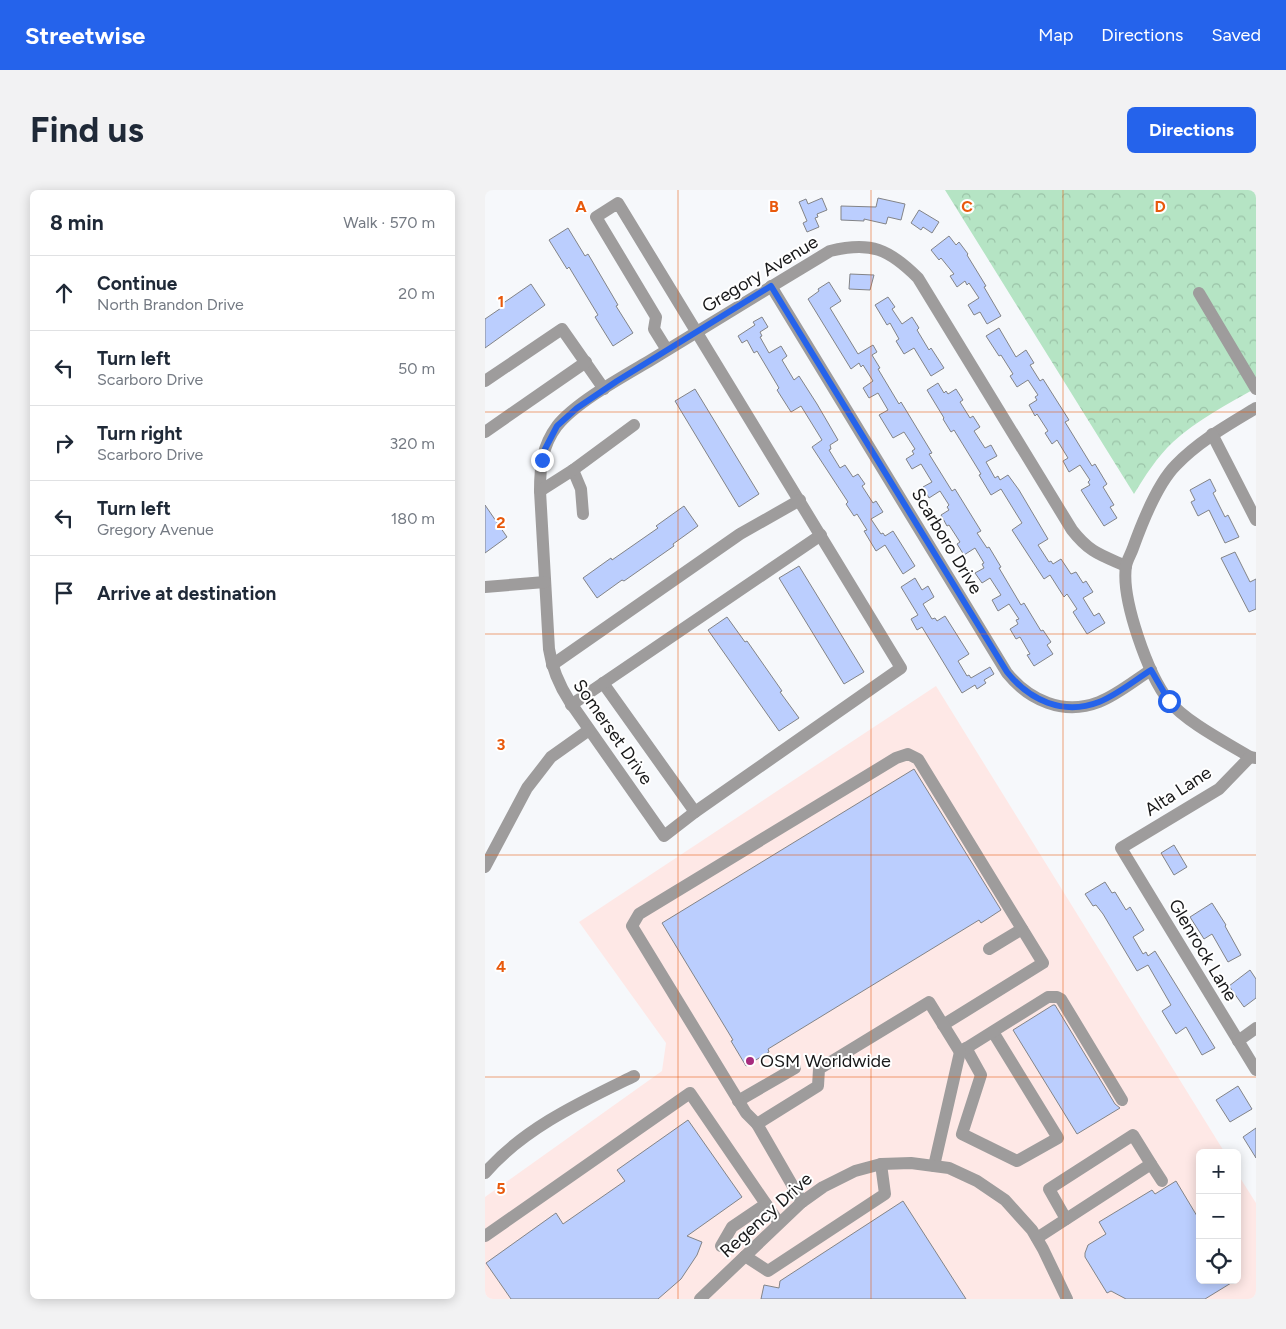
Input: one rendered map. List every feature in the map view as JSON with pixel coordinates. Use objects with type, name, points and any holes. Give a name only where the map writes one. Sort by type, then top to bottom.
[{"type":"street","points":[[603,683],[695,812],[901,668],[618,203],[596,217],[656,317],[654,329],[667,350]]},
{"type":"street","name":"Gregory Avenue","points":[[545,582],[540,474],[545,449],[557,426],[577,408],[604,389],[771,286],[831,252],[850,246],[873,248],[893,256],[918,278],[1072,530],[1094,552],[1126,566]]},
{"type":"street","name":"Scarboro Drive","points":[[771,286],[1007,672],[1018,686],[1033,696],[1051,704],[1062,707],[1083,706],[1105,700],[1151,670]]},
{"type":"street","points":[[1199,293],[1256,389]]},
{"type":"street","points":[[485,381],[562,329],[604,389]]},
{"type":"street","points":[[485,432],[586,362]]},
{"type":"street","points":[[1253,758],[1193,722],[1169,701],[1151,670],[1140,644],[1131,613],[1126,581],[1126,566],[1139,529],[1153,499],[1175,466],[1212,434],[1256,408]]},
{"type":"street","points":[[541,491],[634,425]]},
{"type":"street","points":[[1212,434],[1256,520]]},
{"type":"street","points":[[573,470],[581,489],[583,514]]},
{"type":"street","points":[[552,665],[740,534],[800,500]]},
{"type":"street","points":[[571,705],[821,535]]},
{"type":"street","points":[[485,587],[545,582]]},
{"type":"street","name":"Somerset Drive","points":[[545,582],[549,649],[552,665],[559,684],[571,705],[664,836],[695,812]]},
{"type":"street","points":[[485,867],[527,788],[551,757],[589,730]]},
{"type":"street","points":[[802,1202],[757,1124],[746,1113],[632,926],[639,914],[896,758],[908,754],[918,759],[1043,963],[943,1025]]},
{"type":"street","name":"Alta Lane","points":[[1121,848],[1219,789],[1253,758]]},
{"type":"street","name":"Glenrock Lane","points":[[1121,848],[1256,1070]]},
{"type":"street","points":[[989,949],[1022,929]]},
{"type":"street","points":[[934,1166],[963,1050],[1048,997],[1057,996],[1061,999],[1122,1100]]},
{"type":"street","points":[[757,1124],[818,1086],[819,1069],[929,1002],[943,1025],[981,1075],[962,1134],[1017,1161],[1058,1138],[993,1032]]},
{"type":"street","points":[[1238,1041],[1256,1028]]},
{"type":"street","points":[[739,1101],[795,1068]]},
{"type":"street","points":[[485,1174],[500,1156],[525,1137],[576,1104],[634,1076]]},
{"type":"street","points":[[485,1236],[690,1093],[779,1224]]},
{"type":"street","points":[[1066,1219],[1049,1190],[1133,1135],[1162,1181]]},
{"type":"street","name":"Regency Drive","points":[[700,1299],[802,1202],[823,1187],[855,1171],[881,1164],[911,1163],[949,1168],[990,1189],[1015,1209],[1037,1238],[1067,1299]]},
{"type":"street","points":[[745,1256],[767,1271],[885,1194],[881,1164]]},
{"type":"street","points":[[1037,1238],[1151,1164]]},
{"type":"street","points":[[721,1246],[732,1227],[766,1204]]},
{"type":"shaded area","points":[[936,686],[1223,1149],[1196,1149],[1196,1284],[1241,1284],[1241,1179],[1256,1203],[1256,1299],[485,1299],[485,1197],[662,1071],[666,1043],[579,922]]},
{"type":"green space","points":[[945,190],[1256,190],[1256,388],[1202,419],[1182,434],[1157,460],[1134,494]]},
{"type":"building","points":[[822,198],[827,210],[817,214],[818,217],[815,218],[819,227],[807,232],[803,223],[807,221],[799,202],[806,199],[808,204]]},
{"type":"building","points":[[878,198],[905,204],[901,220],[888,217],[886,224],[864,219],[864,221],[841,220],[841,206],[876,207]]},
{"type":"building","points":[[919,210],[939,222],[932,233],[923,227],[921,230],[911,223]]},
{"type":"building","points":[[568,228],[585,256],[588,254],[633,333],[613,346],[595,317],[598,315],[569,267],[567,269],[549,240]]},
{"type":"building","points":[[949,236],[956,245],[959,242],[968,254],[1001,316],[987,324],[980,312],[974,315],[968,305],[979,298],[969,283],[967,285],[965,281],[957,287],[950,276],[954,274],[941,258],[939,260],[931,250]]},
{"type":"building","points":[[850,274],[874,275],[870,290],[849,289]]},
{"type":"building","points":[[829,282],[841,301],[830,308],[858,354],[873,345],[877,352],[872,355],[880,368],[878,369],[899,404],[901,402],[932,453],[929,454],[952,491],[955,489],[981,531],[977,533],[987,548],[989,547],[1021,605],[1024,603],[1041,631],[1043,630],[1051,642],[1047,645],[1053,654],[1034,666],[1027,655],[1030,654],[1020,637],[1016,639],[1010,629],[1018,624],[1016,620],[1019,619],[1009,604],[998,611],[992,600],[1001,595],[990,578],[982,583],[975,573],[984,568],[982,564],[984,563],[975,548],[964,555],[957,544],[960,542],[941,515],[949,510],[947,507],[949,505],[940,491],[929,498],[923,487],[932,482],[921,464],[912,469],[906,459],[914,454],[912,451],[915,449],[904,432],[893,438],[879,415],[888,410],[878,393],[869,398],[863,388],[873,381],[863,365],[861,367],[859,363],[851,369],[808,299]]},
{"type":"building","points":[[531,284],[545,305],[485,348],[485,319],[504,306],[502,304]]},
{"type":"building","points":[[888,297],[895,307],[892,309],[902,324],[912,317],[919,328],[917,330],[929,350],[931,348],[944,368],[931,376],[914,348],[904,354],[896,341],[899,339],[890,323],[887,325],[875,305]]},
{"type":"building","points":[[762,317],[768,327],[760,332],[762,336],[760,337],[769,353],[781,346],[787,356],[782,360],[794,380],[799,376],[838,440],[830,445],[831,449],[829,450],[840,468],[845,465],[853,477],[858,474],[865,484],[862,486],[873,503],[876,501],[883,512],[871,519],[881,534],[883,533],[885,536],[893,531],[915,566],[903,574],[885,545],[876,551],[864,531],[867,530],[857,514],[854,516],[846,504],[848,502],[812,447],[822,440],[801,406],[791,412],[777,390],[779,388],[757,351],[754,353],[747,340],[742,343],[738,336],[755,325],[753,322]]},
{"type":"building","points":[[999,328],[1016,357],[1026,350],[1034,363],[1030,365],[1040,381],[1043,379],[1069,420],[1065,422],[1092,466],[1095,464],[1107,484],[1103,487],[1114,505],[1110,507],[1117,518],[1104,526],[1081,490],[1090,485],[1088,482],[1090,480],[1080,465],[1069,472],[1063,461],[1068,458],[1057,440],[1052,444],[1045,433],[1048,431],[1037,414],[1035,416],[1029,405],[1037,400],[1035,397],[1038,395],[1028,380],[1017,387],[1010,376],[1013,374],[986,336]]},
{"type":"building","points":[[938,383],[944,393],[946,391],[948,394],[956,389],[963,400],[960,402],[970,418],[973,416],[980,427],[974,431],[985,448],[991,445],[997,456],[986,462],[995,478],[998,476],[1000,480],[1008,475],[1048,539],[1038,545],[1049,562],[1051,561],[1053,564],[1061,559],[1071,574],[1076,572],[1083,583],[1086,581],[1093,592],[1083,598],[1094,616],[1099,613],[1105,623],[1087,634],[1073,612],[1077,609],[1067,594],[1064,597],[1050,575],[1044,579],[1012,530],[1022,523],[1001,489],[991,495],[979,475],[981,474],[954,430],[951,432],[927,390]]},
{"type":"building","points":[[695,389],[759,494],[739,507],[675,401]]},
{"type":"building","points":[[1210,479],[1216,491],[1213,493],[1225,517],[1228,515],[1239,537],[1225,543],[1209,510],[1198,516],[1191,502],[1195,500],[1190,490]]},
{"type":"building","points":[[485,505],[507,537],[485,553]]},
{"type":"building","points":[[684,506],[698,526],[673,544],[674,546],[597,598],[583,578],[658,528],[656,526]]},
{"type":"building","points":[[1235,552],[1250,582],[1256,579],[1256,609],[1249,612],[1221,558]]},
{"type":"building","points":[[799,566],[864,672],[844,684],[779,578]]},
{"type":"building","points":[[915,578],[922,590],[928,586],[934,597],[923,604],[932,619],[935,618],[937,621],[945,616],[969,654],[958,661],[967,676],[969,675],[971,678],[990,667],[994,674],[984,680],[986,683],[977,689],[975,685],[962,693],[922,627],[917,630],[911,619],[918,615],[901,587]]},
{"type":"building","points":[[727,617],[745,642],[747,641],[799,718],[779,731],[708,630]]},
{"type":"building","points":[[914,769],[1001,910],[981,923],[979,920],[768,1049],[769,1052],[746,1066],[731,1041],[733,1040],[662,923]]},
{"type":"building","points":[[1174,845],[1187,867],[1174,875],[1161,853]]},
{"type":"building","points":[[1105,882],[1112,893],[1115,892],[1126,910],[1130,907],[1144,930],[1133,937],[1143,954],[1146,952],[1148,956],[1155,951],[1215,1048],[1202,1055],[1186,1027],[1176,1034],[1162,1011],[1171,1005],[1148,965],[1137,971],[1103,914],[1096,905],[1093,906],[1085,894]]},
{"type":"building","points":[[1212,903],[1226,925],[1241,955],[1228,962],[1212,934],[1204,939],[1190,917]]},
{"type":"building","points":[[1250,970],[1256,979],[1256,998],[1244,1007],[1229,986]]},
{"type":"building","points":[[1055,1005],[1115,1104],[1120,1108],[1077,1134],[1013,1030]]},
{"type":"building","points":[[1238,1086],[1252,1109],[1230,1122],[1216,1100]]},
{"type":"building","points":[[688,1120],[742,1197],[687,1236],[702,1242],[697,1255],[681,1279],[658,1299],[511,1299],[486,1263],[556,1213],[563,1224],[625,1181],[617,1170]]},
{"type":"building","points":[[1256,1128],[1256,1158],[1243,1137]]},
{"type":"building","points":[[1176,1181],[1196,1214],[1196,1284],[1229,1284],[1205,1299],[1126,1299],[1111,1291],[1107,1293],[1085,1257],[1088,1245],[1106,1234],[1099,1222],[1152,1190],[1155,1194]]},
{"type":"building","points":[[903,1201],[966,1299],[761,1299],[764,1285],[779,1288],[780,1281]]},
{"type":"place","name":"OSM Worldwide","points":[[750,1061]]},
{"type":"route","points":[[542,460],[545,449],[557,426],[577,408],[604,389],[771,286],[1007,672],[1018,686],[1041,701],[1073,708],[1105,700],[1151,670],[1169,701]]}]
